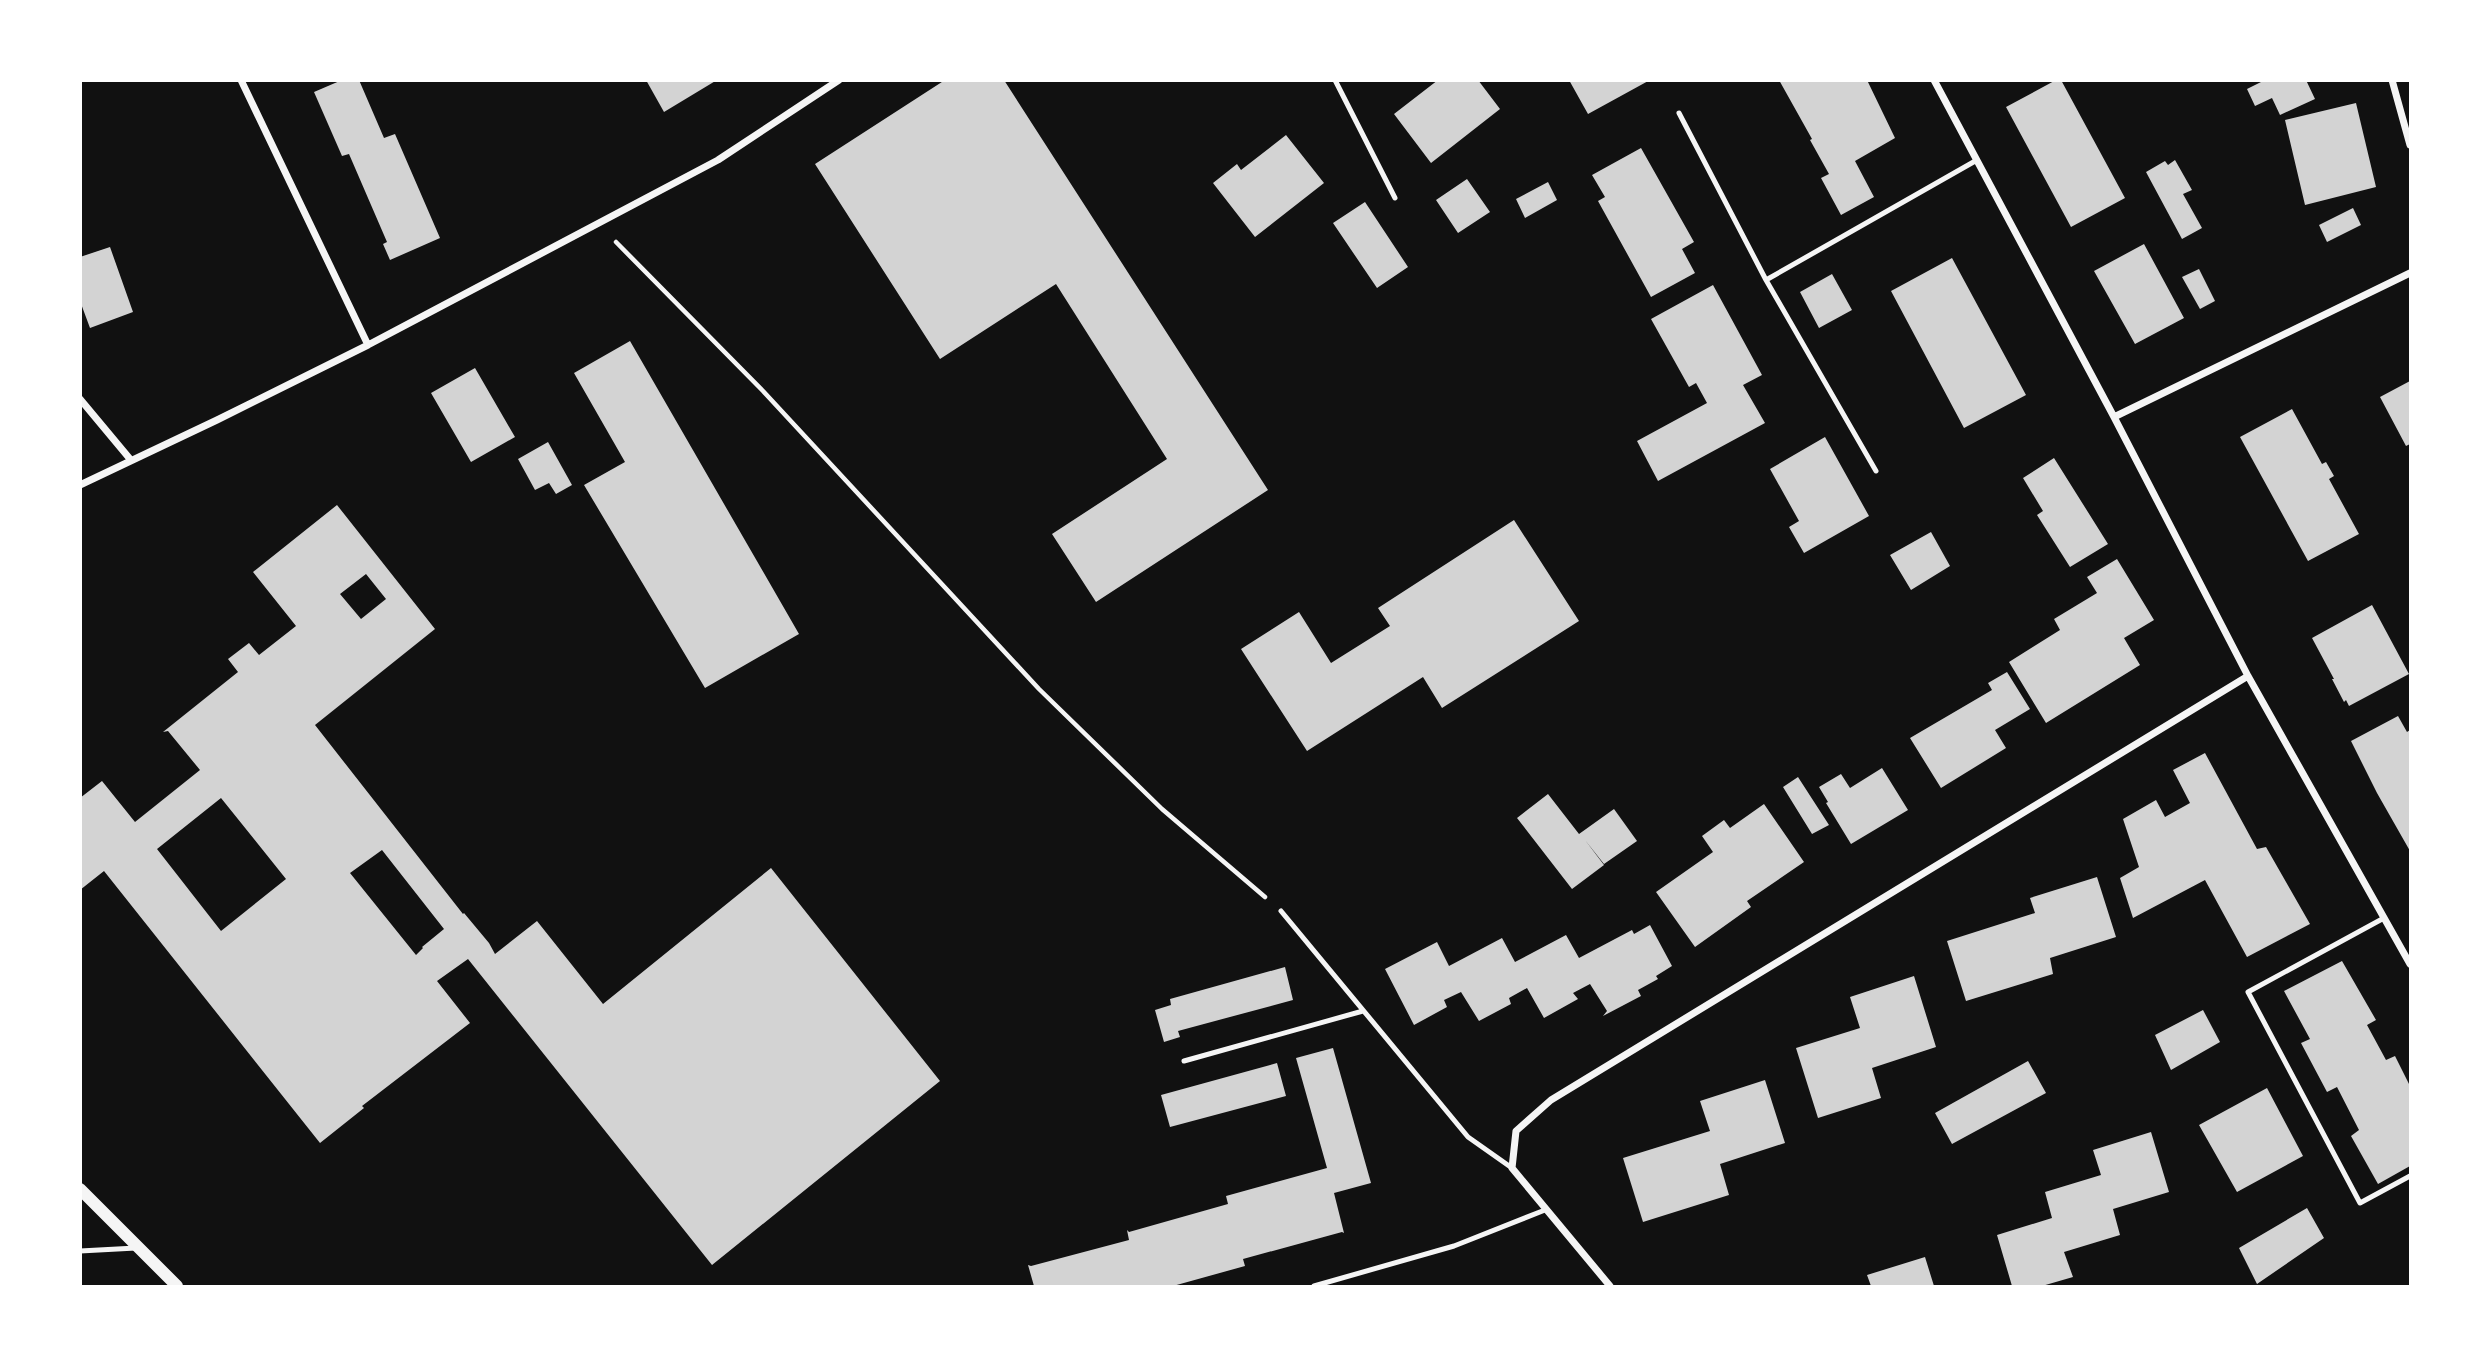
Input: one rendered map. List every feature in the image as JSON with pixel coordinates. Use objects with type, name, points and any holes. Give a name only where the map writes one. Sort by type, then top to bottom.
[{"type":"street","points":[[241,80],[368,345]]},
{"type":"street","points":[[1934,80],[2114,417],[2248,676],[2410,964]]},
{"type":"street","points":[[2392,80],[2410,145]]},
{"type":"street","points":[[80,485],[368,345],[718,160],[836,81]]},
{"type":"street","points":[[2114,417],[2410,272]]},
{"type":"street","points":[[80,399],[130,459]]},
{"type":"street","points":[[1610,1286],[1512,1168],[1516,1131],[1552,1100],[2248,676]]},
{"type":"street","points":[[80,1189],[177,1286]]},
{"type":"lane","points":[[1335,80],[1395,198]]},
{"type":"lane","points":[[1679,113],[1766,280],[1876,471]]},
{"type":"lane","points":[[1766,280],[1977,160]]},
{"type":"lane","points":[[1281,911],[1468,1137],[1512,1168]]},
{"type":"lane","points":[[2384,918],[2248,992],[2360,1203],[2410,1176]]},
{"type":"lane","points":[[1184,1061],[1363,1011]]},
{"type":"lane","points":[[1314,1286],[1454,1246],[1545,1210]]},
{"type":"lane","points":[[80,1251],[139,1248]]},
{"type":"path","points":[[597,224],[763,391],[1039,689],[1162,809],[1281,911]]},
{"type":"building","points":[[342,80],[359,80],[384,138],[395,134],[440,238],[390,260],[383,244],[387,242],[349,154],[342,156],[314,92]]},
{"type":"building","points":[[646,80],[717,80],[664,112]]},
{"type":"building","points":[[945,80],[1004,80],[1268,490],[1096,602],[1052,534],[1167,459],[1056,284],[940,359],[815,164]]},
{"type":"building","points":[[1438,80],[1478,80],[1500,109],[1431,163],[1394,114]]},
{"type":"building","points":[[1569,80],[1650,80],[1588,114]]},
{"type":"building","points":[[1779,80],[1867,80],[1895,138],[1855,161],[1874,197],[1841,215],[1821,178],[1829,174]]},
{"type":"building","points":[[2056,80],[2061,80],[2125,198],[2071,227],[2006,107]]},
{"type":"building","points":[[2265,80],[2306,80],[2315,99],[2280,115],[2272,98],[2255,106],[2247,89]]},
{"type":"building","points":[[2356,103],[2376,187],[2305,205],[2285,120]]},
{"type":"building","points":[[1286,135],[1324,183],[1255,237],[1213,183],[1237,164],[1241,170]]},
{"type":"building","points":[[1641,148],[1694,242],[1682,249],[1695,273],[1651,297],[1598,201],[1605,197],[1592,175]]},
{"type":"building","points":[[2175,160],[2192,190],[2183,194],[2202,228],[2182,239],[2146,172],[2165,161],[2168,165]]},
{"type":"building","points":[[1467,179],[1490,212],[1458,233],[1436,200]]},
{"type":"building","points":[[1548,182],[1557,200],[1525,218],[1516,199]]},
{"type":"building","points":[[1365,202],[1408,267],[1377,288],[1333,223]]},
{"type":"building","points":[[2353,208],[2361,225],[2327,242],[2319,225]]},
{"type":"building","points":[[2144,244],[2184,318],[2135,344],[2094,271]]},
{"type":"building","points":[[110,247],[133,312],[90,328],[80,301],[80,257]]},
{"type":"building","points":[[1952,258],[2026,395],[1964,428],[1891,291]]},
{"type":"building","points":[[2199,269],[2215,301],[2200,309],[2182,277]]},
{"type":"building","points":[[1832,274],[1852,310],[1819,328],[1800,292]]},
{"type":"building","points":[[1713,285],[1762,375],[1743,385],[1765,423],[1658,481],[1637,441],[1707,403],[1696,383],[1689,387],[1651,319]]},
{"type":"building","points":[[630,341],[799,634],[705,688],[584,485],[625,462],[574,373]]},
{"type":"building","points":[[475,368],[515,437],[471,462],[431,393]]},
{"type":"building","points":[[2410,381],[2410,444],[2406,446],[2380,397]]},
{"type":"building","points":[[2292,409],[2322,464],[2326,462],[2334,476],[2329,479],[2359,534],[2308,561],[2240,437]]},
{"type":"building","points":[[1825,437],[1869,516],[1804,553],[1789,527],[1799,521],[1770,469]]},
{"type":"building","points":[[548,442],[572,485],[556,494],[549,483],[535,490],[518,459]]},
{"type":"building","points":[[2054,458],[2108,544],[2070,567],[2037,515],[2043,511],[2023,478]]},
{"type":"building","points":[[337,505],[435,629],[315,725],[495,954],[537,921],[603,1004],[771,868],[940,1081],[712,1265],[468,959],[437,981],[470,1023],[362,1106],[364,1108],[320,1143],[104,871],[80,890],[80,798],[102,781],[135,822],[200,770],[168,731],[163,732],[238,672],[228,659],[249,643],[259,655],[296,626],[253,572]],"holes":[[[366,574],[386,599],[361,619],[340,594]],[[221,798],[286,879],[221,931],[157,849]],[[382,850],[444,929],[416,955],[350,873]]]},
{"type":"building","points":[[1514,520],[1579,621],[1442,708],[1423,677],[1307,751],[1241,649],[1299,612],[1331,663],[1390,626],[1378,608]]},
{"type":"building","points":[[1931,532],[1950,566],[1911,590],[1890,555]]},
{"type":"building","points":[[2117,559],[2154,620],[2124,638],[2140,665],[2046,723],[2009,662],[2060,630],[2054,619],[2097,593],[2087,577]]},
{"type":"building","points":[[2372,605],[2409,674],[2349,706],[2346,700],[2344,702],[2312,638]]},
{"type":"building","points":[[2007,672],[2030,709],[1995,730],[2006,748],[1941,788],[1910,738],[1992,690],[1988,683]]},
{"type":"building","points":[[2398,716],[2407,732],[2410,730],[2410,851],[2351,741]]},
{"type":"building","points":[[2205,753],[2257,849],[2266,847],[2310,924],[2247,957],[2205,880],[2133,918],[2120,878],[2139,867],[2123,819],[2156,800],[2165,817],[2190,803],[2173,770]]},
{"type":"building","points":[[1882,768],[1908,810],[1851,844],[1819,787],[1841,774],[1850,788]]},
{"type":"building","points":[[1798,777],[1829,825],[1812,834],[1783,787]]},
{"type":"building","points":[[1548,794],[1579,834],[1614,809],[1637,841],[1604,864],[1585,840],[1604,865],[1572,889],[1517,818]]},
{"type":"building","points":[[1764,804],[1804,862],[1747,901],[1751,907],[1695,947],[1656,892],[1713,852],[1702,836],[1724,820],[1730,828]]},
{"type":"building","points":[[2097,877],[2116,937],[2050,958],[2053,974],[1966,1001],[1947,941],[2035,913],[2030,898]]},
{"type":"building","points":[[1650,925],[1672,966],[1656,976],[1658,979],[1638,990],[1641,996],[1603,1016],[1607,1011],[1590,984],[1573,993],[1578,999],[1544,1018],[1527,988],[1509,998],[1511,1004],[1479,1021],[1461,992],[1444,1000],[1447,1007],[1414,1025],[1385,969],[1437,942],[1449,966],[1502,938],[1515,962],[1566,935],[1579,958],[1632,930],[1634,934]]},
{"type":"building","points":[[2342,961],[2376,1020],[2367,1025],[2386,1060],[2395,1056],[2410,1086],[2410,1166],[2378,1184],[2351,1136],[2359,1130],[2337,1087],[2327,1092],[2301,1043],[2310,1039],[2284,991]]},
{"type":"building","points":[[1285,967],[1293,1000],[1178,1031],[1180,1037],[1164,1042],[1155,1010],[1171,1005],[1170,999]]},
{"type":"building","points":[[1914,976],[1936,1047],[1872,1068],[1881,1098],[1818,1118],[1796,1048],[1860,1028],[1850,997]]},
{"type":"building","points":[[2203,1010],[2220,1042],[2171,1070],[2155,1035]]},
{"type":"building","points":[[1333,1048],[1371,1183],[1334,1193],[1344,1233],[1243,1259],[1245,1266],[1173,1286],[1034,1286],[1028,1265],[1129,1240],[1127,1230],[1129,1232],[1228,1204],[1226,1196],[1327,1168],[1296,1058]]},
{"type":"building","points":[[2028,1061],[2046,1093],[1952,1144],[1935,1113]]},
{"type":"building","points":[[1277,1063],[1286,1096],[1170,1127],[1161,1095]]},
{"type":"building","points":[[1765,1080],[1785,1143],[1720,1164],[1729,1195],[1643,1222],[1623,1158],[1710,1131],[1700,1101]]},
{"type":"building","points":[[2267,1088],[2303,1156],[2237,1192],[2199,1125]]},
{"type":"building","points":[[2151,1132],[2169,1192],[2113,1209],[2120,1235],[2064,1252],[2073,1277],[2042,1286],[2012,1286],[1997,1235],[2052,1218],[2045,1192],[2101,1175],[2093,1150]]},
{"type":"building","points":[[2307,1208],[2324,1238],[2257,1284],[2239,1248]]},
{"type":"building","points":[[1925,1257],[1934,1286],[1871,1286],[1867,1275]]}]
